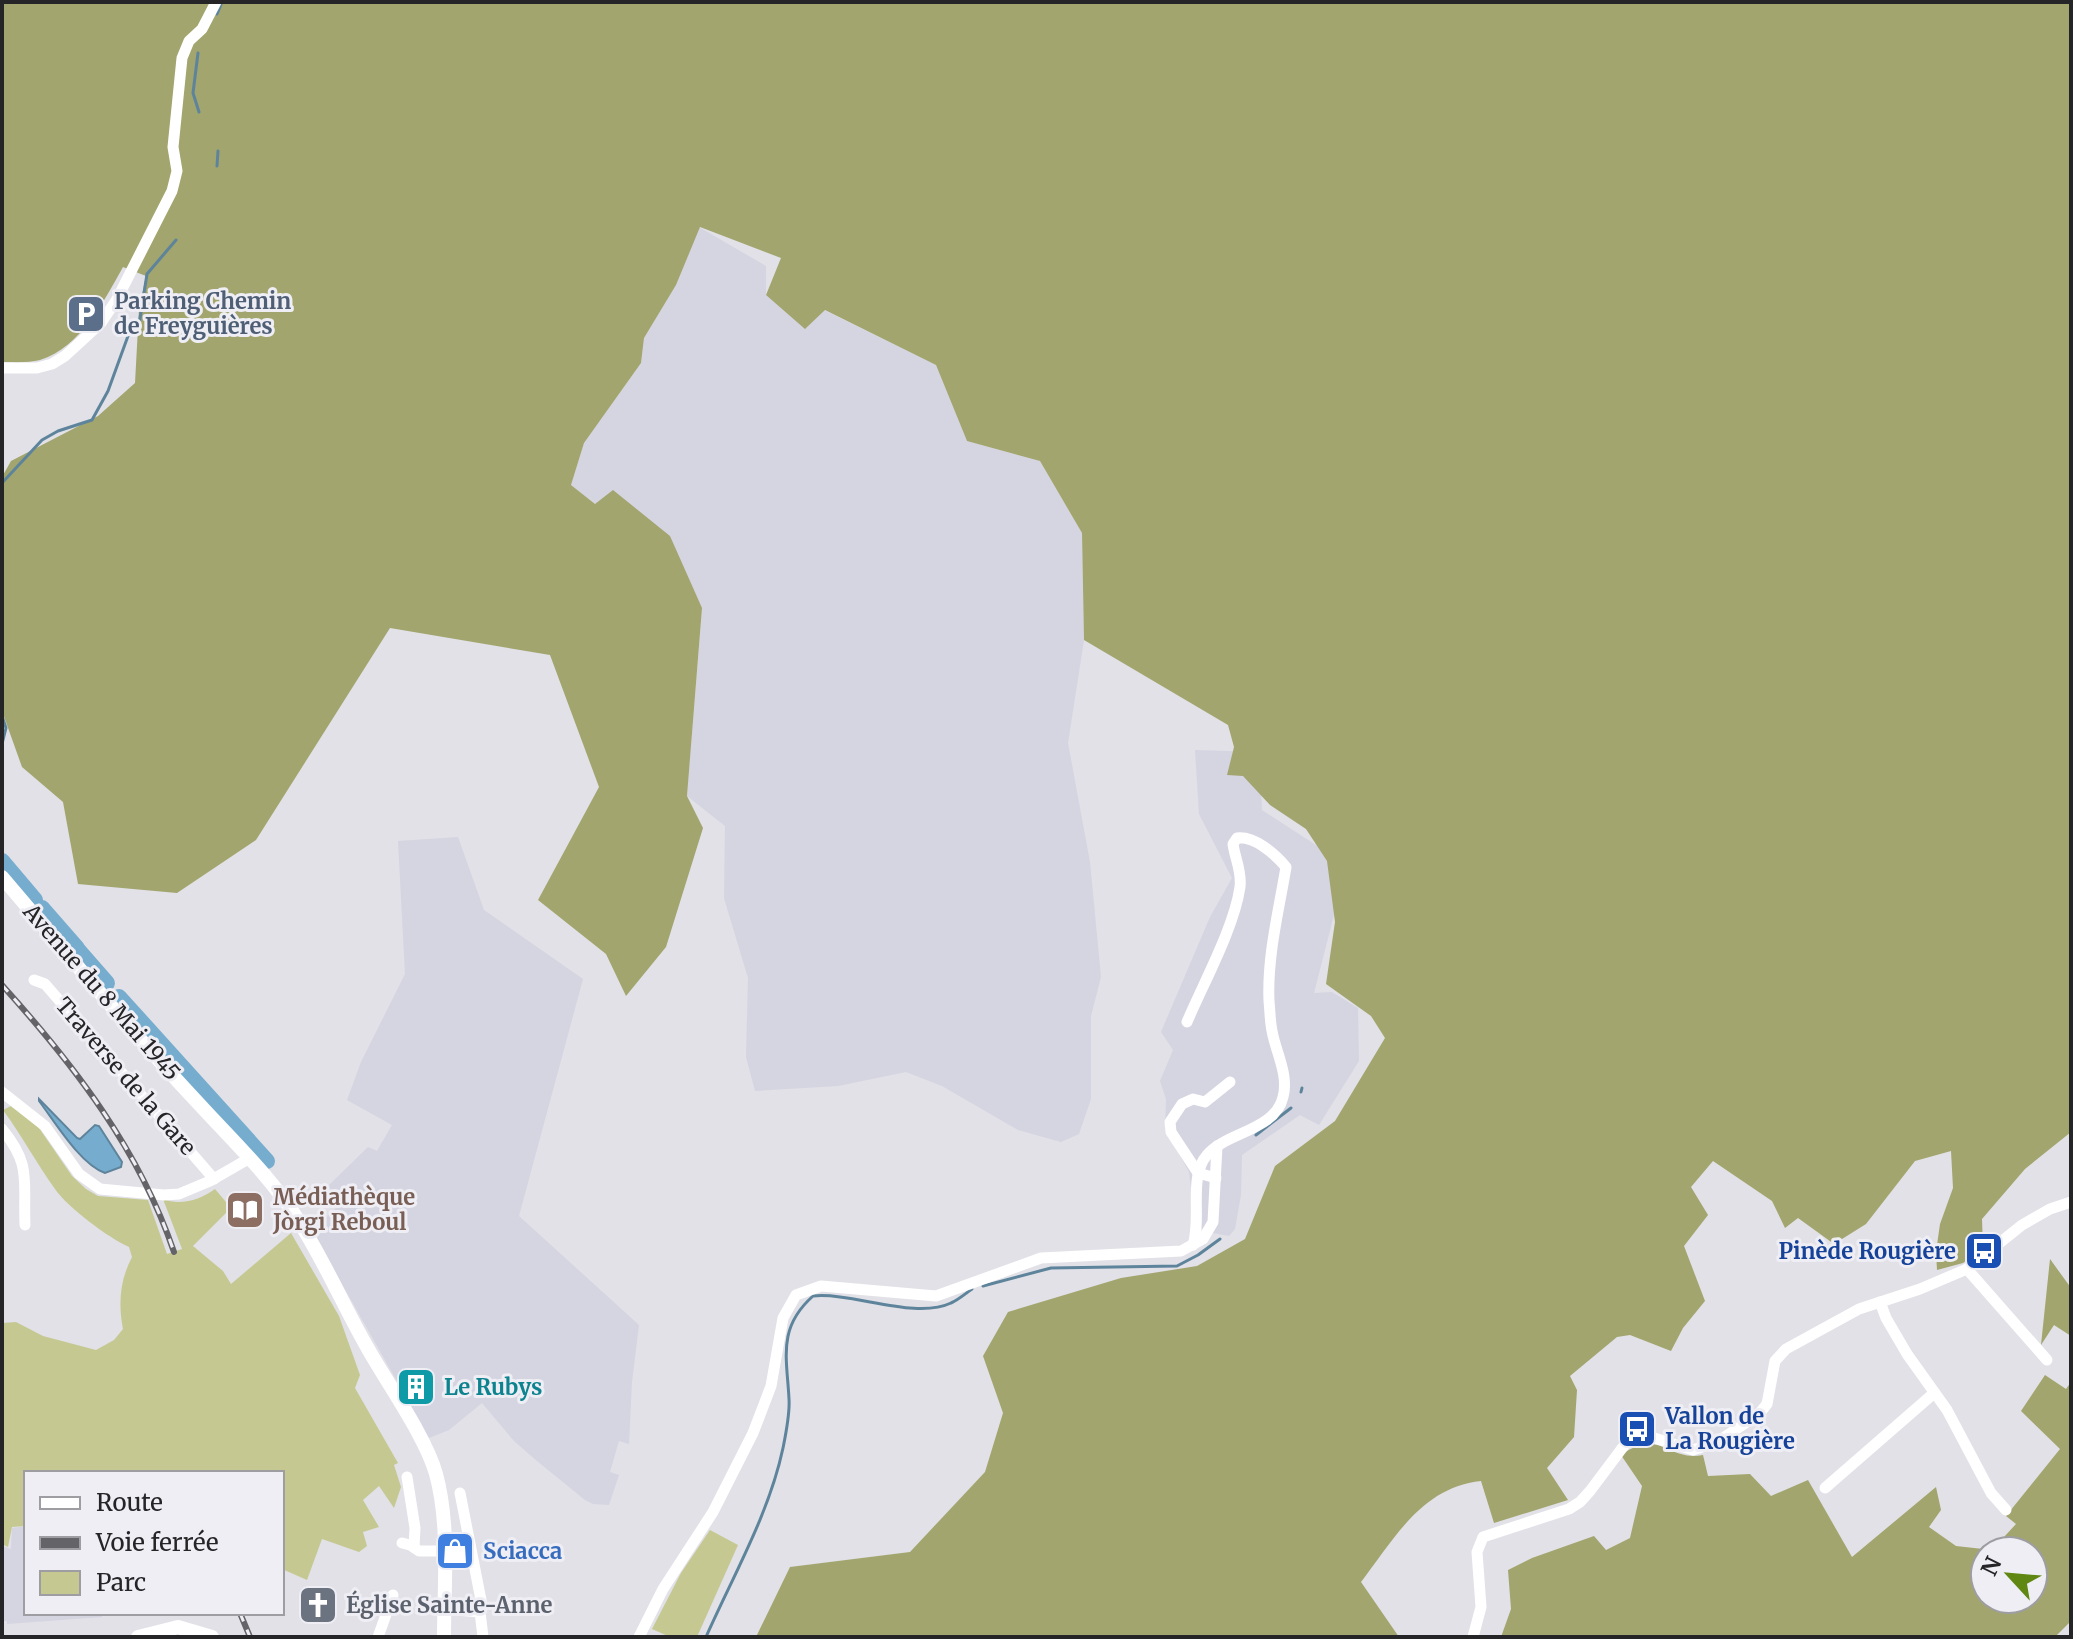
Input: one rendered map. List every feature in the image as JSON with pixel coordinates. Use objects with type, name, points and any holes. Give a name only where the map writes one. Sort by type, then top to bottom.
[{"type":"main road","name":"Avenue du 8 Mai 1945","points":[[2,877],[299,1220],[435,1471],[441,1495],[444,1637]]},
{"type":"main road","points":[[149,1637],[166,1628]]},
{"type":"main road","points":[[138,1637],[166,1628],[190,1628],[212,1637]]},
{"type":"street","points":[[2,368],[37,368],[52,364],[92,332],[117,299],[172,191],[177,171],[173,147],[182,58],[189,41],[202,29],[216,2]]},
{"type":"street","points":[[1187,1022],[1233,915],[1240,887],[1240,869],[1233,844],[1237,838],[1245,837],[1278,857],[1286,867],[1269,975],[1272,1031],[1285,1087],[1280,1106],[1275,1112],[1207,1154],[1198,1173],[1193,1245]]},
{"type":"street","name":"Traverse de la Gare","points":[[34,980],[45,984],[214,1179]]},
{"type":"street","points":[[1216,1178],[1198,1173],[1171,1132],[1170,1122],[1182,1104],[1193,1099],[1205,1102],[1230,1082]]},
{"type":"street","points":[[2,1092],[45,1126],[79,1174],[100,1189],[179,1194],[247,1161]]},
{"type":"street","points":[[2,1129],[24,1163],[25,1225]]},
{"type":"street","points":[[639,1637],[663,1589],[713,1512],[753,1433],[771,1386],[783,1318],[796,1295],[821,1286],[936,1296],[1041,1258],[1169,1253],[1193,1245],[1203,1239],[1213,1222],[1217,1146]]},
{"type":"street","points":[[1473,1637],[1481,1607],[1477,1552],[1483,1537],[1569,1509],[1580,1502],[1626,1443],[1651,1437],[1693,1450],[1703,1449],[1736,1431],[1767,1404],[1772,1369],[1779,1354],[1859,1309],[1920,1289],[1967,1269],[2022,1225],[2050,1209],[2071,1202]]},
{"type":"street","points":[[1967,1269],[2047,1360]]},
{"type":"street","points":[[1880,1302],[1886,1318],[1933,1394],[1947,1410],[1991,1493],[2006,1510]]},
{"type":"street","points":[[1825,1488],[1933,1394]]},
{"type":"street","points":[[407,1477],[415,1528],[408,1545],[419,1551],[443,1551]]},
{"type":"street","points":[[460,1493],[482,1605],[483,1637]]},
{"type":"street","points":[[378,1637],[393,1595]]},
{"type":"street","points":[[444,1609],[480,1612]]},
{"type":"shaded area","points":[[699,227],[766,266],[766,295],[806,328],[824,310],[936,365],[967,441],[1040,461],[1082,533],[1084,640],[1068,743],[1090,862],[1101,977],[1091,1016],[1091,1099],[1079,1134],[1061,1142],[1018,1130],[942,1086],[906,1072],[838,1086],[755,1091],[746,1057],[748,978],[724,898],[725,826],[687,796],[702,608],[595,504],[571,485],[584,443],[641,363],[644,338],[676,285]]},
{"type":"shaded area","points":[[1195,750],[1259,752],[1262,810],[1319,847],[1333,871],[1334,915],[1314,993],[1332,992],[1358,1008],[1359,1061],[1319,1125],[1300,1115],[1242,1155],[1241,1195],[1235,1229],[1229,1236],[1192,1225],[1189,1172],[1165,1128],[1166,1099],[1160,1081],[1173,1050],[1161,1032],[1210,917],[1232,878],[1199,814]]},
{"type":"shaded area","points":[[458,837],[484,910],[583,979],[519,1216],[639,1325],[629,1444],[619,1441],[610,1472],[619,1475],[609,1505],[585,1500],[514,1441],[482,1403],[449,1430],[429,1438],[312,1231],[342,1202],[328,1186],[368,1147],[377,1151],[392,1125],[347,1100],[361,1062],[405,974],[398,841]]},
{"type":"shaded area","points":[[24,1527],[24,1615],[102,1617],[7,1624],[7,1621],[2,1621],[2,1546],[11,1549],[12,1528]]},
{"type":"green space","points":[[2,2],[2071,2],[2071,1132],[2025,1169],[1982,1219],[1983,1248],[1963,1263],[1937,1270],[1940,1224],[1953,1188],[1951,1151],[1915,1161],[1866,1224],[1834,1244],[1798,1218],[1785,1228],[1772,1201],[1713,1161],[1691,1187],[1708,1215],[1684,1246],[1705,1301],[1683,1328],[1671,1351],[1630,1335],[1617,1337],[1570,1376],[1577,1390],[1574,1437],[1547,1468],[1568,1500],[1494,1523],[1481,1481],[1442,1493],[1411,1518],[1361,1582],[1399,1637],[756,1637],[790,1567],[910,1552],[985,1472],[1003,1413],[983,1356],[1008,1312],[1121,1278],[1197,1266],[1245,1239],[1275,1166],[1335,1121],[1385,1038],[1371,1016],[1326,984],[1335,922],[1327,861],[1306,829],[1270,805],[1243,776],[1227,775],[1234,747],[1228,725],[1084,640],[1082,533],[1040,461],[967,441],[936,365],[825,310],[805,329],[766,295],[781,258],[700,227],[676,285],[644,338],[641,363],[584,443],[571,485],[595,504],[613,490],[670,536],[702,608],[687,796],[703,828],[666,947],[626,996],[606,954],[538,900],[599,787],[550,655],[390,628],[256,840],[177,893],[78,884],[63,802],[22,767],[2,711],[2,477],[11,461],[98,416],[135,383],[139,309],[146,276],[123,267],[90,321],[55,354],[36,361],[2,362]]},
{"type":"green space","points":[[11,1106],[37,1125],[72,1176],[86,1189],[98,1196],[148,1200],[167,1254],[182,1249],[163,1199],[190,1201],[215,1189],[231,1208],[193,1246],[223,1271],[231,1284],[291,1233],[339,1316],[360,1375],[355,1388],[398,1463],[394,1465],[401,1487],[394,1508],[379,1486],[363,1500],[379,1527],[363,1532],[367,1546],[359,1552],[322,1539],[307,1580],[284,1570],[284,1471],[24,1471],[24,1526],[12,1527],[8,1547],[2,1544],[2,1323],[16,1322],[43,1336],[96,1350],[114,1340],[123,1329],[121,1292],[132,1257],[129,1247],[89,1222],[69,1205],[3,1110]]},
{"type":"green space","points":[[2050,1259],[2071,1288],[2071,1336],[2054,1325],[2041,1345]]},
{"type":"green space","points":[[2045,1375],[2066,1389],[2071,1382],[2071,1621],[2055,1637],[1501,1637],[1511,1609],[1508,1570],[1594,1536],[1606,1550],[1630,1538],[1642,1486],[1621,1455],[1645,1444],[1691,1456],[1703,1455],[1708,1476],[1750,1474],[1771,1496],[1808,1480],[1852,1557],[1936,1487],[1941,1510],[1929,1527],[1956,1546],[1969,1547],[1969,1615],[2049,1615],[2049,1535],[2006,1535],[2016,1524],[2006,1516],[2060,1449],[2021,1411]]},
{"type":"green space","points":[[710,1530],[738,1545],[697,1637],[670,1637],[652,1629],[681,1573]]},
{"type":"water","points":[[39,1099],[77,1138],[80,1139],[95,1125],[99,1126],[122,1162],[121,1167],[105,1173],[86,1161]]},
{"type":"waterway","points":[[217,14],[222,2]]},
{"type":"waterway","points":[[198,53],[193,93],[199,112]]},
{"type":"waterway","points":[[217,166],[218,151]]},
{"type":"waterway","points":[[138,331],[147,274],[176,240]]},
{"type":"waterway","points":[[2,483],[42,440],[58,431],[92,420],[108,391],[128,336]]},
{"type":"waterway","points":[[2,716],[6,728],[2,744]]},
{"type":"waterway","points":[[2,861],[35,900]]},
{"type":"waterway","points":[[42,908],[77,948]]},
{"type":"waterway","points":[[79,951],[107,983]]},
{"type":"waterway","points":[[119,997],[267,1161]]},
{"type":"waterway","points":[[1301,1092],[1302,1088]]},
{"type":"waterway","points":[[1256,1135],[1291,1108]]},
{"type":"waterway","points":[[983,1286],[1051,1268],[1177,1266],[1220,1239]]},
{"type":"waterway","points":[[706,1637],[760,1521],[777,1473],[789,1411],[787,1344],[789,1332],[802,1308],[813,1296],[829,1296],[920,1309],[954,1302],[972,1289]]},
{"type":"railway","points":[[2,985],[79,1077],[102,1110],[142,1178],[174,1252]]},
{"type":"railway","points":[[241,1615],[250,1637]]},
{"type":"place","name":"Parking Chemin de Freyguières","points":[[86,314]]},
{"type":"place","name":"Médiathèque Jòrgi Reboul","points":[[245,1210]]},
{"type":"place","name":"Pinède Rougière","points":[[1984,1251]]},
{"type":"place","name":"Le Rubys","points":[[416,1387]]},
{"type":"place","name":"Vallon de La Rougière","points":[[1637,1429]]},
{"type":"place","name":"Sciacca","points":[[455,1551]]},
{"type":"place","name":"Église Sainte-Anne","points":[[318,1605]]}]
